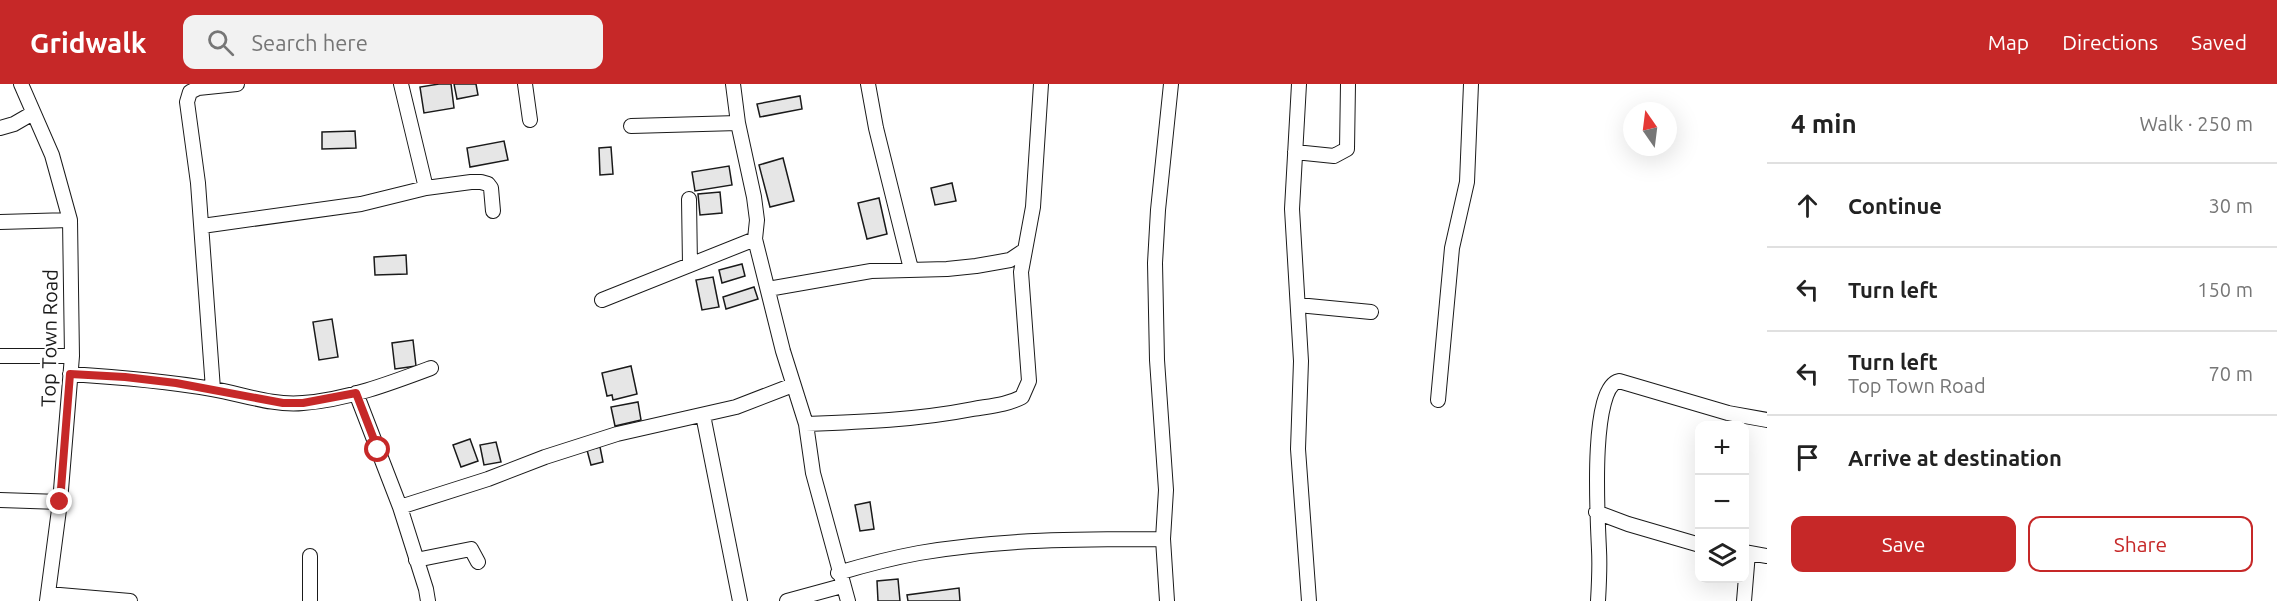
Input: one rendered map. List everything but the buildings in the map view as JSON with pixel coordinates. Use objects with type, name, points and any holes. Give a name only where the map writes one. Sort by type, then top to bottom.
[{"type":"street","name":"Top Town Road","points":[[21,84],[52,155],[70,220],[72,356],[60,502],[48,597]]},
{"type":"street","points":[[213,389],[202,226],[187,102],[190,92],[198,88],[237,84]]},
{"type":"street","points":[[401,84],[426,188]]},
{"type":"street","points":[[525,84],[530,120]]},
{"type":"street","points":[[733,84],[738,123],[754,197],[757,220],[755,239],[793,385],[806,424],[813,473],[840,579],[848,601]]},
{"type":"street","points":[[868,84],[879,140],[911,269]]},
{"type":"street","points":[[806,424],[867,422],[933,416],[995,406],[1022,397],[1029,381],[1022,282],[1024,250],[1033,207],[1041,84]]},
{"type":"street","points":[[1167,601],[1163,539],[1166,490],[1157,360],[1155,263],[1171,84]]},
{"type":"street","points":[[1299,84],[1292,209],[1301,361],[1298,449],[1309,601]]},
{"type":"street","points":[[1294,152],[1334,156],[1347,148],[1348,84]]},
{"type":"street","points":[[1438,400],[1452,248],[1467,182],[1471,84]]},
{"type":"street","points":[[0,128],[15,124],[33,113]]},
{"type":"street","points":[[631,126],[738,123]]},
{"type":"street","points":[[202,226],[361,204],[426,188],[481,182],[488,184],[491,188],[494,211]]},
{"type":"street","points":[[689,199],[690,265]]},
{"type":"street","points":[[0,222],[70,220]]},
{"type":"street","points":[[602,300],[755,239]]},
{"type":"street","points":[[768,289],[871,271],[976,266],[1010,260],[1024,250]]},
{"type":"street","points":[[1298,305],[1371,312]]},
{"type":"street","points":[[0,356],[72,356]]},
{"type":"street","points":[[70,374],[125,377],[213,389],[283,403],[303,403],[356,393],[431,368]]},
{"type":"street","points":[[1598,601],[1596,461],[1602,416],[1609,389],[1615,382],[1728,413],[1767,420]]},
{"type":"street","points":[[400,507],[488,480],[545,457],[617,434],[765,397],[793,385]]},
{"type":"street","points":[[356,393],[400,507],[428,601]]},
{"type":"street","points":[[703,414],[740,601]]},
{"type":"street","points":[[0,500],[60,502]]},
{"type":"street","points":[[1596,512],[1628,524],[1695,543]]},
{"type":"street","points":[[787,601],[889,558],[950,549],[1032,542],[1163,539]]},
{"type":"street","points":[[417,560],[471,549],[478,562]]},
{"type":"street","points":[[1749,553],[1767,556]]},
{"type":"street","points":[[310,556],[310,601]]},
{"type":"street","points":[[1744,601],[1745,583]]},
{"type":"street","points":[[48,597],[130,601]]},
{"type":"route","points":[[60,502],[70,374],[176,383],[283,403],[303,403],[356,393],[378,450]]}]
